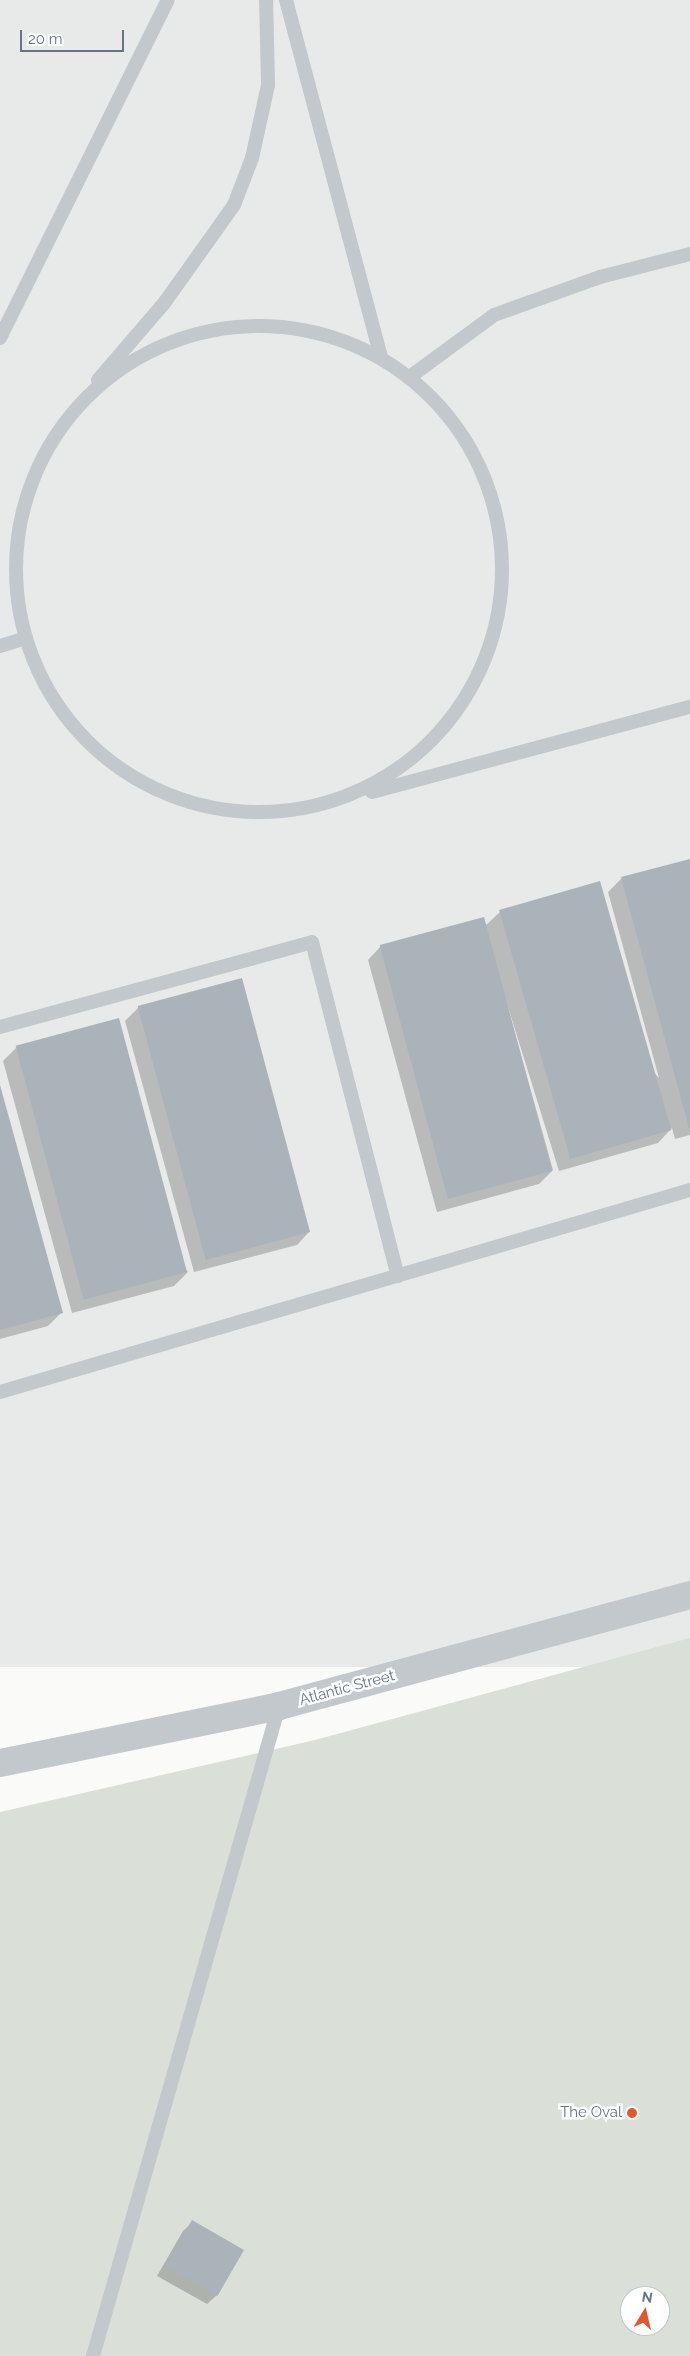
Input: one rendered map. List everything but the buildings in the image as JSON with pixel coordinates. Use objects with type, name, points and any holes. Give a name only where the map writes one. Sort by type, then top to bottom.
[{"type":"street","name":"Atlantic Street","points":[[0,1763],[279,1706],[690,1595]]},
{"type":"lane","points":[[0,338],[168,0]]},
{"type":"lane","points":[[266,0],[268,85],[252,158],[234,205],[165,302],[81,400],[37,464],[15,538],[17,615],[44,688],[92,749],[157,792],[232,813],[310,809],[690,707]]},
{"type":"lane","points":[[286,0],[381,357]]},
{"type":"lane","points":[[410,376],[494,315],[600,277],[690,254]]},
{"type":"lane","points":[[81,400],[143,354],[217,328],[302,329],[381,357],[410,376],[446,411],[489,483],[505,566],[492,649],[451,722],[388,778],[310,809]]},
{"type":"lane","points":[[0,646],[26,638]]},
{"type":"lane","points":[[0,1027],[312,942],[398,1276]]},
{"type":"lane","points":[[0,1392],[690,1190]]},
{"type":"lane","points":[[92,2356],[279,1706]]},
{"type":"shaded area","points":[[0,0],[690,0],[690,1667],[0,1667]]},
{"type":"shaded area","points":[[690,1638],[690,2356],[0,2356],[0,1812],[315,1740]]},
{"type":"place","name":"The Oval","points":[[632,2113]]}]
